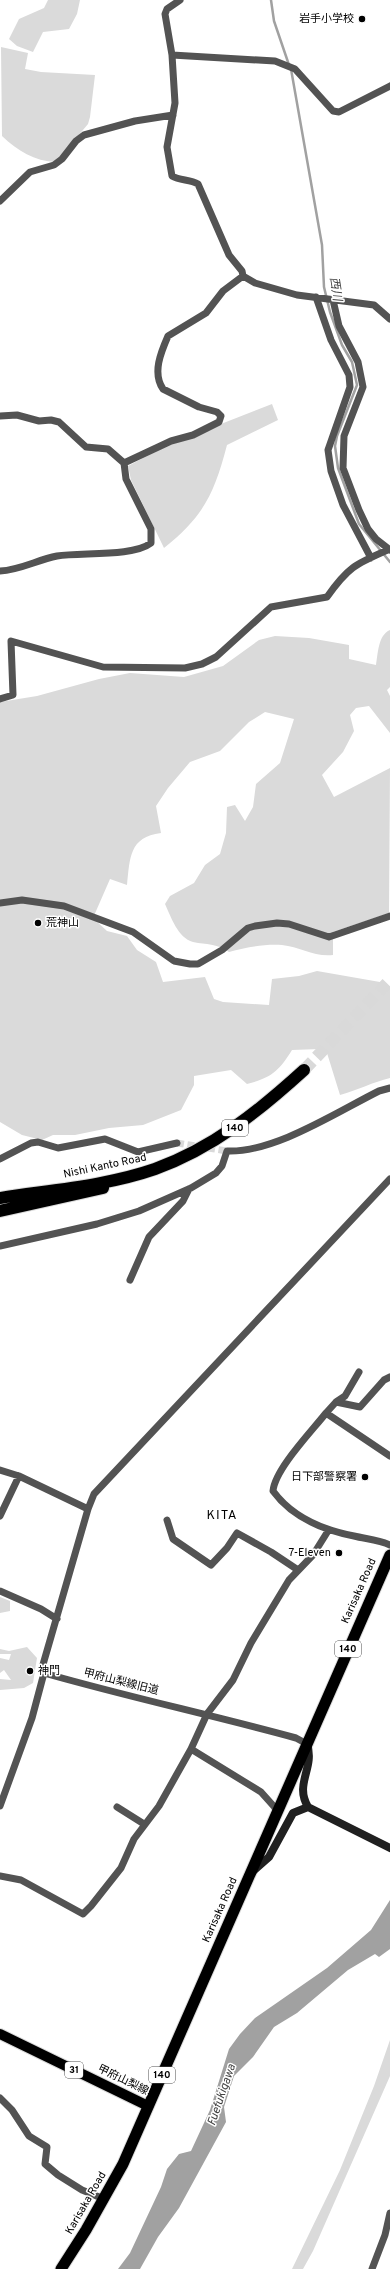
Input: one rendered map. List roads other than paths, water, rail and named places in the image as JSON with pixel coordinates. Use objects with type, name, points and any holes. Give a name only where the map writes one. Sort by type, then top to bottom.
[{"type":"highway","name":"Nishi Kanto Road","points":[[0,1198],[118,1179],[155,1169],[197,1150],[237,1127],[265,1105],[304,1070]]},
{"type":"highway","points":[[0,1211],[86,1193],[119,1183],[155,1169]]},
{"type":"highway","points":[[0,1193],[118,1179]]},
{"type":"highway","name":"Karisaka Road","points":[[61,2269],[104,2199],[123,2164],[390,1555]]},
{"type":"main road","points":[[306,1744],[310,1759],[302,1791],[311,1809],[390,1848]]},
{"type":"main road","points":[[250,1874],[269,1857],[292,1813],[311,1809]]},
{"type":"main road","name":"甲府山梨線","points":[[0,2034],[148,2106]]},
{"type":"street","points":[[180,0],[167,9],[165,14],[172,55],[175,103],[167,147],[172,176],[192,180],[198,184],[229,254],[242,270],[243,276]]},
{"type":"street","points":[[172,55],[275,61],[294,69],[333,112],[339,112],[390,86]]},
{"type":"street","points":[[0,201],[30,172],[54,165],[62,159],[76,141],[84,135],[146,118],[173,115]]},
{"type":"street","points":[[243,276],[255,283],[297,295],[374,305],[390,319]]},
{"type":"street","points":[[124,463],[171,441],[193,435],[221,419],[221,416],[217,412],[199,407],[162,389],[159,384],[157,372],[168,336],[206,313],[223,291],[243,276]]},
{"type":"street","points":[[316,297],[332,340],[349,374],[350,387],[328,450],[331,471],[343,505],[371,558]]},
{"type":"street","points":[[0,699],[13,695],[10,641],[103,667],[185,668],[202,664],[216,657],[271,607],[327,597],[342,576],[355,564],[390,549],[376,539],[368,529],[343,468],[344,436],[363,387],[358,362],[340,326],[334,300]]},
{"type":"street","points":[[0,416],[17,415],[38,421],[51,420],[59,422],[86,447],[108,449],[124,463],[126,479],[151,529],[151,543],[139,550],[58,556],[37,560],[16,569],[0,571]]},
{"type":"street","points":[[0,903],[22,900],[64,906],[133,932],[174,960],[190,964],[198,964],[222,950],[248,928],[255,926],[277,923],[289,924],[329,937],[390,916]]},
{"type":"street","points":[[0,1246],[118,1218],[189,1189],[216,1173],[222,1166],[227,1151],[244,1152],[269,1146],[378,1091],[390,1088]]},
{"type":"street","points":[[0,1159],[31,1143],[38,1142],[58,1148],[106,1139],[138,1152],[177,1143]]},
{"type":"street","points":[[0,1806],[32,1718],[44,1673],[42,1668],[94,1494],[390,1179]]},
{"type":"street","points":[[130,1280],[149,1237],[183,1201],[189,1189]]},
{"type":"street","points":[[359,1372],[344,1396],[326,1413],[289,1459],[273,1486],[273,1491],[280,1501],[314,1525],[328,1531],[380,1541],[390,1545]]},
{"type":"street","points":[[336,1402],[360,1407],[390,1377]]},
{"type":"street","points":[[326,1413],[390,1456]]},
{"type":"street","points":[[0,1470],[19,1476],[88,1510]]},
{"type":"street","points":[[0,1516],[19,1476]]},
{"type":"street","points":[[167,1520],[173,1539],[211,1565],[227,1548],[236,1533],[271,1552],[298,1570]]},
{"type":"street","points":[[0,1876],[21,1880],[83,1914],[91,1906],[121,1868],[134,1839],[159,1806],[191,1749],[207,1714],[234,1680],[251,1643],[289,1580],[313,1556],[328,1531]]},
{"type":"street","points":[[0,1591],[41,1609],[56,1619]]},
{"type":"street","name":"甲府山梨線旧道","points":[[44,1673],[104,1690],[207,1714],[296,1738],[306,1744]]},
{"type":"street","points":[[191,1749],[261,1792],[278,1811]]},
{"type":"street","points":[[117,1807],[144,1824]]},
{"type":"street","points":[[0,2098],[12,2110],[29,2136],[47,2147],[45,2164],[58,2175],[82,2190],[104,2199]]},
{"type":"street","points":[[372,2269],[385,2235],[390,2213]]},
{"type":"water","name":"Fuefukigawa","points":[[390,1900],[390,1949],[379,1957],[375,1954],[348,1970],[297,2013],[274,2027],[253,2057],[234,2076],[224,2107],[226,2122],[179,2208],[158,2237],[140,2269],[118,2269],[130,2253],[161,2187],[167,2169],[179,2154],[191,2151],[210,2110],[229,2049],[240,2034],[255,2018],[327,1968],[371,1930]]},
{"type":"waterway","name":"西川","points":[[271,0],[274,21],[289,65]]},
{"type":"waterway","name":"西川","points":[[291,69],[322,245],[324,287],[330,312],[342,345],[352,362],[357,385],[337,436],[335,446],[338,468],[359,524],[390,562]]},
{"type":"tunnel","points":[[304,1070],[390,980]]},
{"type":"tunnel","points":[[177,1143],[227,1151]]},
{"type":"place","name":"岩手小学校","points":[[362,19]]},
{"type":"place","name":"荒神山","points":[[38,923]]},
{"type":"place","name":"日下部警察署","points":[[365,1477]]},
{"type":"place","name":"7-Eleven","points":[[339,1553]]},
{"type":"place","name":"神門","points":[[30,1671]]},
{"type":"district","name":"KITA","points":[[222,1516]]}]
